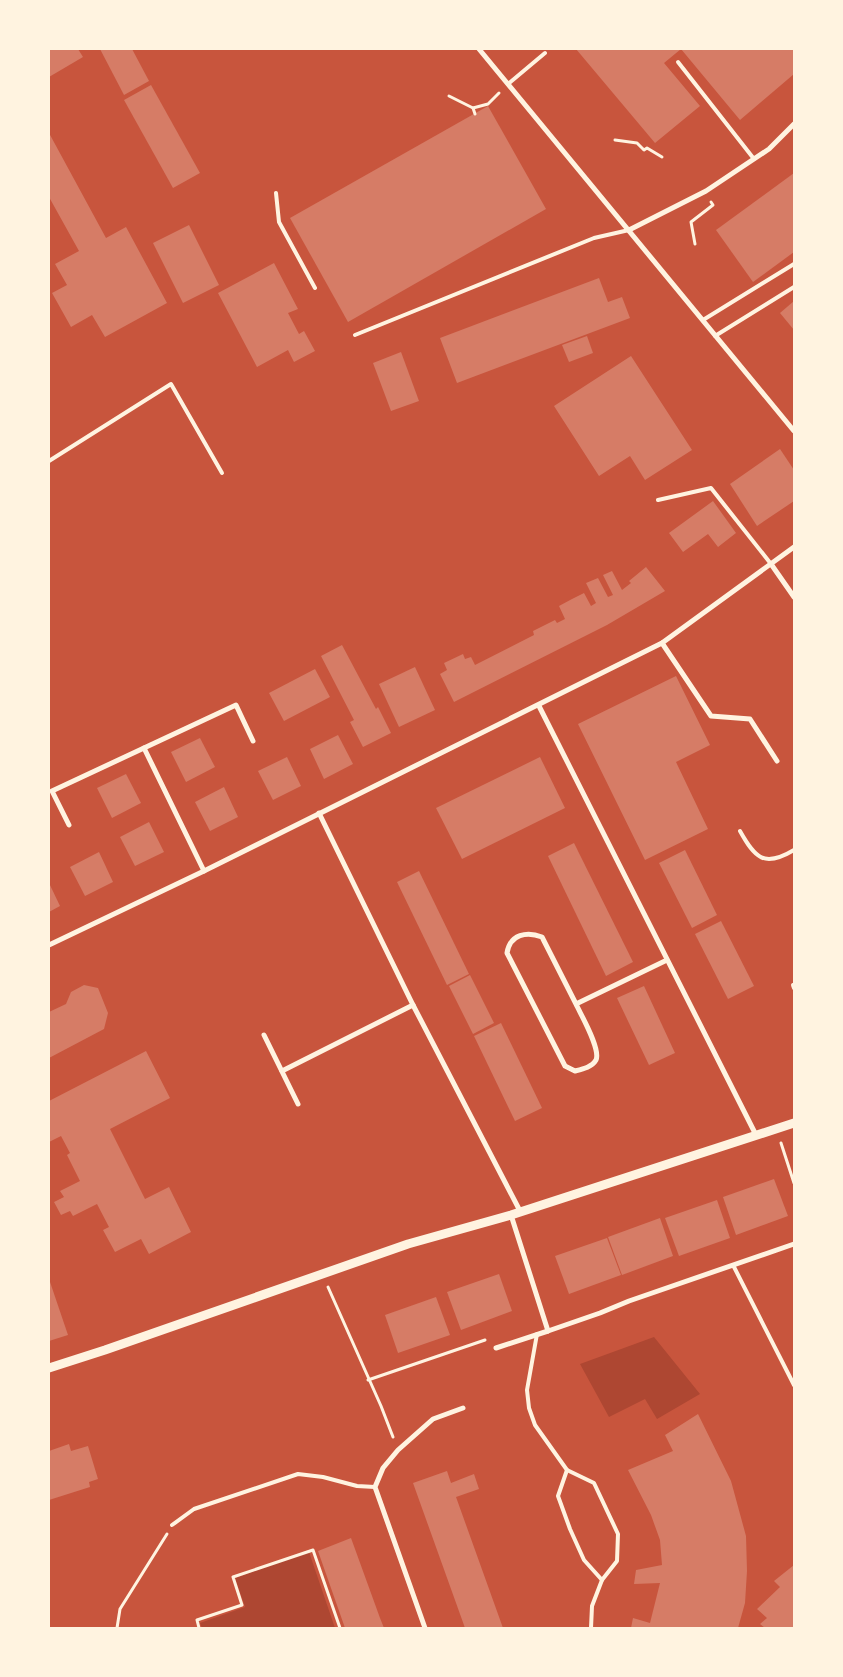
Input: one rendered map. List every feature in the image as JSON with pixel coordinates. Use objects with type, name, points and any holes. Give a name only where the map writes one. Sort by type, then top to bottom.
[{"type":"street","points":[[479,49],[794,430]]},
{"type":"street","points":[[629,230],[706,191],[769,149],[794,124]]},
{"type":"street","points":[[49,945],[539,706],[662,643],[794,547]]},
{"type":"street","points":[[771,564],[794,597]]},
{"type":"street","points":[[662,643],[711,716],[750,719],[777,761]]},
{"type":"street","points":[[69,825],[52,791],[236,705],[253,741]]},
{"type":"street","points":[[539,706],[756,1135]]},
{"type":"street","points":[[144,748],[204,871]]},
{"type":"street","points":[[318,813],[413,1005],[520,1212]]},
{"type":"street","points":[[526,933],[542,937],[576,1004],[597,1050],[596,1059],[589,1067],[576,1071],[565,1066],[507,953],[509,944],[526,933]]},
{"type":"street","points":[[576,1004],[667,960]]},
{"type":"street","points":[[282,1071],[413,1005]]},
{"type":"street","points":[[264,1035],[298,1104]]},
{"type":"street","points":[[49,1368],[408,1244],[511,1215],[794,1123]]},
{"type":"street","points":[[511,1215],[548,1331]]},
{"type":"street","points":[[496,1348],[794,1244]]},
{"type":"street","points":[[425,1628],[375,1487],[383,1468],[398,1450],[434,1419],[463,1408]]},
{"type":"lane","points":[[508,84],[545,52]]},
{"type":"lane","points":[[678,62],[754,159]]},
{"type":"lane","points":[[276,193],[279,222],[315,288]]},
{"type":"lane","points":[[355,335],[594,238],[629,230]]},
{"type":"lane","points":[[703,320],[794,264]]},
{"type":"lane","points":[[715,336],[794,288]]},
{"type":"lane","points":[[49,461],[170,384],[222,473]]},
{"type":"lane","points":[[658,500],[711,488],[771,564]]},
{"type":"lane","points":[[740,831],[751,851],[763,859],[781,858],[794,850]]},
{"type":"lane","points":[[733,1265],[794,1386]]},
{"type":"lane","points":[[537,1334],[527,1390],[528,1408],[535,1425],[567,1470],[594,1483],[618,1534],[617,1561],[602,1580],[592,1606],[591,1628]]},
{"type":"lane","points":[[567,1470],[558,1496],[584,1560],[602,1580]]},
{"type":"lane","points":[[172,1525],[194,1509],[298,1474],[323,1477],[357,1486],[375,1487]]},
{"type":"path","points":[[449,96],[473,108],[488,104],[508,84]]},
{"type":"path","points":[[473,108],[475,114]]},
{"type":"path","points":[[615,140],[637,143],[644,150],[647,148],[662,156]]},
{"type":"path","points":[[695,244],[691,222],[713,205],[709,200]]},
{"type":"path","points":[[776,1129],[794,1183]]},
{"type":"path","points":[[322,1274],[381,1406],[398,1450]]},
{"type":"path","points":[[368,1380],[484,1340],[496,1348]]},
{"type":"path","points":[[117,1628],[120,1609],[172,1525]]},
{"type":"path","points":[[199,1628],[197,1620],[242,1604],[233,1577],[313,1550],[340,1628]]},
{"type":"shaded area","points":[[654,1337],[700,1394],[657,1419],[645,1399],[609,1417],[580,1364]]},
{"type":"shaded area","points":[[309,1552],[335,1628],[202,1628],[200,1623],[245,1607],[235,1578]]},
{"type":"building","points":[[49,49],[78,49],[83,57],[49,77]]},
{"type":"building","points":[[100,49],[132,49],[149,81],[124,95]]},
{"type":"building","points":[[576,49],[681,49],[664,63],[700,106],[655,143]]},
{"type":"building","points":[[681,49],[794,49],[794,74],[740,120]]},
{"type":"building","points":[[151,85],[200,173],[173,188],[124,100]]},
{"type":"building","points":[[488,106],[546,209],[348,322],[290,218]]},
{"type":"building","points":[[49,133],[106,238],[126,227],[167,303],[105,337],[92,315],[71,327],[52,293],[67,285],[55,264],[79,251],[49,197]]},
{"type":"building","points":[[794,173],[794,252],[753,282],[716,230]]},
{"type":"building","points":[[189,225],[219,285],[183,303],[153,243]]},
{"type":"building","points":[[274,263],[298,309],[288,313],[299,334],[304,331],[315,351],[294,362],[288,350],[257,367],[218,293]]},
{"type":"building","points":[[599,278],[608,302],[622,297],[630,318],[457,383],[440,338]]},
{"type":"building","points":[[794,301],[794,330],[780,313]]},
{"type":"building","points":[[587,336],[593,353],[569,362],[562,345]]},
{"type":"building","points":[[401,352],[419,401],[391,411],[373,363]]},
{"type":"building","points":[[631,356],[692,450],[645,480],[630,456],[599,476],[554,406]]},
{"type":"building","points":[[780,449],[794,470],[794,501],[757,526],[730,484]]},
{"type":"building","points":[[713,501],[736,533],[718,547],[708,534],[683,552],[669,533]]},
{"type":"building","points":[[646,567],[665,591],[607,625],[454,702],[440,674],[447,670],[444,663],[463,654],[465,659],[471,657],[475,665],[534,635],[533,631],[555,620],[557,623],[565,619],[559,606],[572,599],[584,593],[591,606],[596,603],[586,583],[598,578],[608,597],[613,595],[603,575],[612,571],[622,590],[631,583],[629,581]]},
{"type":"building","points":[[342,645],[391,733],[363,747],[350,722],[354,720],[321,656]]},
{"type":"building","points":[[415,667],[435,710],[399,727],[379,684]]},
{"type":"building","points":[[315,669],[330,697],[284,721],[269,693]]},
{"type":"building","points":[[676,676],[710,745],[676,762],[708,829],[645,860],[578,724]]},
{"type":"building","points":[[338,735],[353,764],[324,779],[310,749]]},
{"type":"building","points":[[200,738],[215,767],[186,782],[171,752]]},
{"type":"building","points":[[287,757],[301,786],[273,800],[258,771]]},
{"type":"building","points":[[540,757],[565,808],[462,859],[436,808]]},
{"type":"building","points":[[126,774],[141,803],[112,818],[97,788]]},
{"type":"building","points":[[224,787],[238,817],[210,831],[195,802]]},
{"type":"building","points":[[149,822],[164,852],[135,866],[120,837]]},
{"type":"building","points":[[574,843],[633,962],[606,976],[548,856]]},
{"type":"building","points":[[685,850],[717,915],[692,928],[659,863]]},
{"type":"building","points":[[99,852],[113,882],[85,896],[70,867]]},
{"type":"building","points":[[419,871],[469,974],[447,985],[397,882]]},
{"type":"building","points":[[49,883],[60,906],[49,912]]},
{"type":"building","points":[[721,921],[754,986],[728,999],[695,934]]},
{"type":"building","points":[[470,975],[494,1023],[473,1034],[449,986]]},
{"type":"building","points":[[84,985],[98,988],[108,1013],[104,1029],[49,1058],[49,1012],[66,1004],[71,992]]},
{"type":"building","points":[[644,986],[675,1053],[649,1065],[617,998]]},
{"type":"building","points":[[501,1023],[542,1108],[515,1121],[474,1036]]},
{"type":"building","points":[[146,1051],[170,1098],[110,1129],[145,1199],[169,1187],[191,1232],[149,1254],[141,1239],[115,1252],[103,1230],[109,1227],[97,1204],[73,1216],[70,1211],[61,1215],[54,1202],[64,1197],[60,1191],[80,1181],[67,1155],[70,1153],[61,1136],[49,1142],[49,1101]]},
{"type":"building","points":[[774,1179],[788,1216],[736,1235],[723,1197]]},
{"type":"building","points":[[717,1200],[730,1238],[679,1256],[665,1218]]},
{"type":"building","points":[[660,1218],[673,1256],[622,1275],[608,1237]]},
{"type":"building","points":[[607,1238],[621,1275],[569,1294],[555,1256]]},
{"type":"building","points":[[499,1274],[512,1311],[461,1330],[447,1292]]},
{"type":"building","points":[[49,1279],[68,1335],[49,1341]]},
{"type":"building","points":[[436,1297],[450,1335],[398,1353],[385,1315]]},
{"type":"building","points":[[698,1414],[731,1481],[746,1536],[747,1571],[745,1603],[738,1628],[631,1628],[633,1618],[650,1623],[660,1583],[634,1584],[636,1570],[662,1565],[660,1540],[651,1515],[628,1470],[673,1451],[665,1435]]},
{"type":"building","points":[[69,1444],[71,1451],[88,1446],[98,1479],[89,1482],[90,1487],[49,1500],[49,1451]]},
{"type":"building","points":[[447,1471],[451,1483],[474,1474],[479,1489],[456,1497],[503,1628],[465,1628],[413,1483]]},
{"type":"building","points":[[351,1538],[384,1628],[345,1628],[318,1551]]},
{"type":"building","points":[[794,1565],[794,1628],[765,1628],[760,1624],[767,1618],[757,1609],[780,1587],[774,1581]]}]
